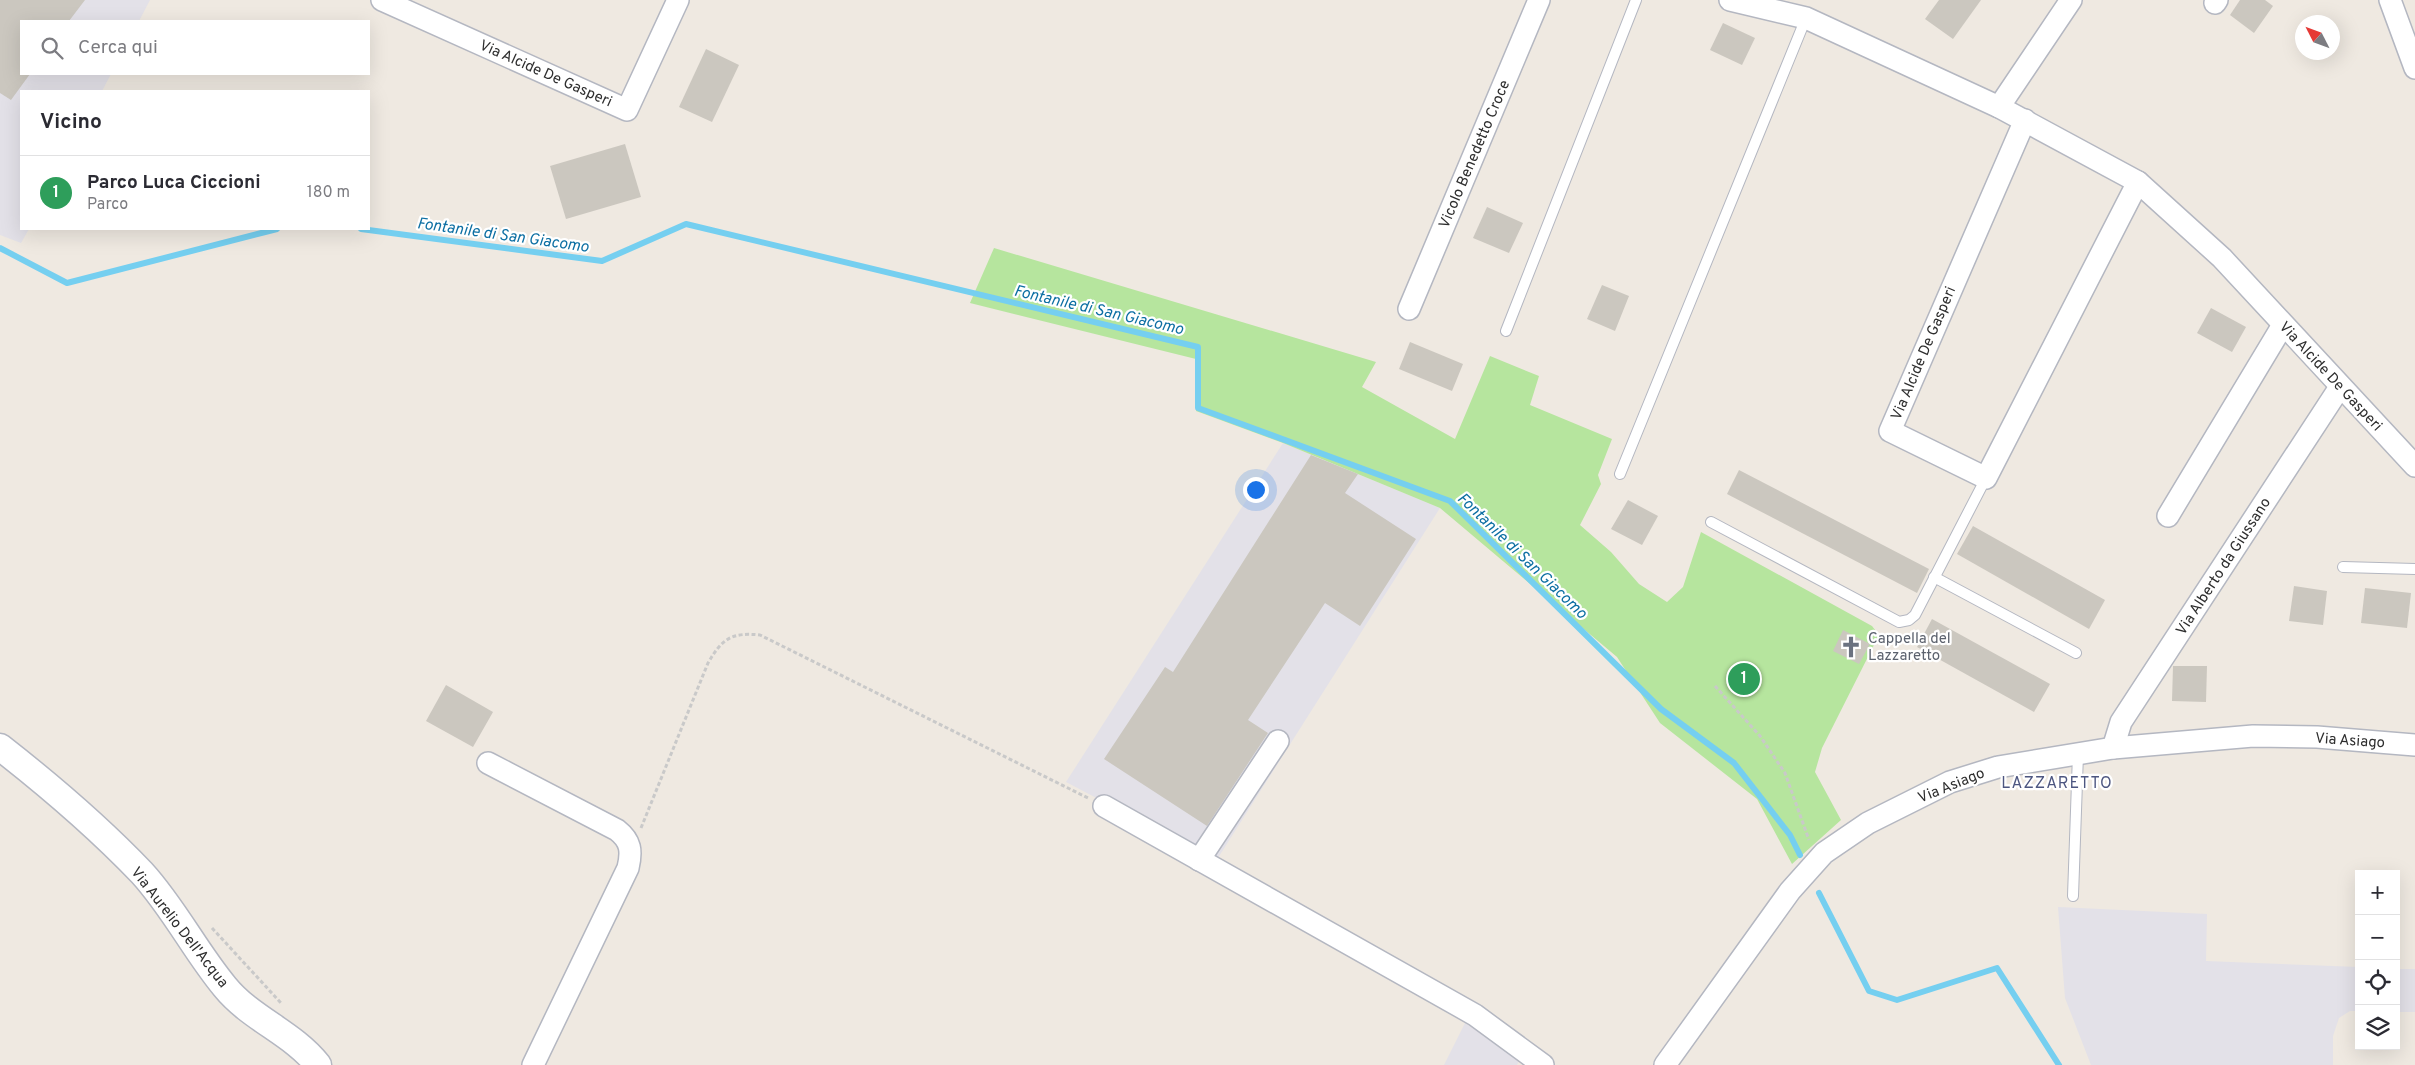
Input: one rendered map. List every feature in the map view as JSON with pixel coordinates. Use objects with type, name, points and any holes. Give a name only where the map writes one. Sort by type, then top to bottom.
[{"type":"street","name":"Via Alcide De Gasperi","points":[[382,0],[626,110],[678,0]]},
{"type":"street","name":"Vicolo Benedetto Croce","points":[[1408,309],[1539,0]]},
{"type":"street","name":"Via Alcide De Gasperi","points":[[1730,0],[1806,18],[1999,107],[2138,182],[2222,258],[2415,466]]},
{"type":"street","points":[[1999,107],[2071,0]]},
{"type":"street","points":[[2390,0],[2415,68]]},
{"type":"street","name":"Via Alcide De Gasperi","points":[[1986,478],[1890,431],[2025,120]]},
{"type":"street","points":[[1986,478],[2138,182]]},
{"type":"street","points":[[2168,516],[2283,324]]},
{"type":"street","name":"Via Alberto da Giussano","points":[[2113,748],[2121,722],[2340,387]]},
{"type":"street","name":"Via Asiago","points":[[1665,1065],[1790,891],[1824,853],[1868,823],[1950,782],[1998,766],[2113,748],[2253,736],[2317,737],[2415,745]]},
{"type":"street","points":[[1199,860],[1278,741]]},
{"type":"street","name":"Via Aurelio Dell'Acqua","points":[[0,746],[46,782],[142,874],[225,988],[244,1006],[303,1050],[318,1065]]},
{"type":"street","points":[[488,763],[616,830],[626,837],[632,852],[628,868],[533,1065]]},
{"type":"street","points":[[1104,806],[1475,1015],[1543,1065]]},
{"type":"lane","points":[[1506,331],[1636,0]]},
{"type":"lane","points":[[1620,474],[1806,18]]},
{"type":"lane","points":[[1711,522],[1900,622],[1909,620],[1914,615],[1986,478]]},
{"type":"lane","points":[[2343,566],[2415,569]]},
{"type":"lane","points":[[1934,578],[2076,653]]},
{"type":"lane","points":[[2073,896],[2078,754]]},
{"type":"path","points":[[632,852],[708,664],[718,646],[730,637],[746,634],[760,635],[1104,806]]},
{"type":"path","points":[[1715,686],[1760,736],[1785,773],[1806,828],[1815,862]]},
{"type":"shaded area","points":[[0,0],[150,0],[140,20],[20,20],[20,75],[110,75],[103,90],[20,90],[20,230],[28,230],[21,243],[0,235]]},
{"type":"shaded area","points":[[1283,443],[1440,508],[1216,861],[1066,782]]},
{"type":"shaded area","points":[[2058,907],[2207,914],[2206,961],[2355,967],[2355,1011],[2350,1011],[2339,1018],[2333,1036],[2333,1065],[2091,1065],[2065,998]]},
{"type":"shaded area","points":[[2400,969],[2415,969],[2415,1012],[2400,1012]]},
{"type":"shaded area","points":[[1465,1023],[1520,1059],[1517,1065],[1444,1065]]},
{"type":"green space","points":[[994,248],[1376,362],[1362,387],[1455,439],[1490,356],[1539,376],[1530,405],[1612,439],[1598,475],[1601,484],[1580,525],[1611,552],[1639,584],[1667,602],[1683,587],[1701,532],[1872,626],[1879,635],[1822,748],[1815,772],[1841,820],[1792,864],[1757,799],[1660,723],[1617,657],[1440,508],[1283,443],[1196,411],[1196,359],[970,303]]},
{"type":"building","points":[[0,0],[85,0],[70,20],[20,20],[20,75],[29,75],[11,100],[0,93]]},
{"type":"building","points":[[1939,0],[1981,0],[1953,39],[1925,19]]},
{"type":"building","points":[[2240,0],[2265,0],[2273,6],[2254,33],[2230,15]]},
{"type":"building","points":[[1723,23],[1755,38],[1742,65],[1710,50]]},
{"type":"building","points":[[706,49],[739,65],[712,122],[679,107]]},
{"type":"building","points":[[625,144],[641,197],[566,219],[550,166]]},
{"type":"building","points":[[1487,207],[1523,223],[1509,253],[1473,238]]},
{"type":"building","points":[[1602,285],[1629,296],[1615,331],[1587,319]]},
{"type":"building","points":[[2211,308],[2246,327],[2232,352],[2197,333]]},
{"type":"building","points":[[1410,342],[1463,364],[1452,391],[1399,369]]},
{"type":"building","points":[[1311,455],[1358,474],[1345,493],[1416,539],[1360,626],[1325,603],[1248,720],[1268,733],[1207,826],[1104,759],[1165,667],[1173,672]]},
{"type":"building","points":[[1739,470],[1929,569],[1917,593],[1727,494]]},
{"type":"building","points":[[1628,500],[1658,516],[1642,545],[1611,529]]},
{"type":"building","points":[[1973,526],[2105,600],[2089,629],[1957,554]]},
{"type":"building","points":[[2294,586],[2327,591],[2323,625],[2289,621]]},
{"type":"building","points":[[2365,588],[2411,593],[2407,628],[2361,623]]},
{"type":"building","points":[[1932,619],[2050,684],[2034,712],[1917,647]]},
{"type":"building","name":"Cappella del Lazzaretto","points":[[1843,630],[1870,644],[1859,664],[1833,651]]},
{"type":"building","points":[[2173,666],[2207,666],[2206,702],[2172,701]]},
{"type":"building","points":[[446,685],[493,712],[473,747],[426,721]]},
{"type":"waterway","name":"Fontanile di San Giacomo","points":[[369,230],[602,261],[686,224],[1198,347],[1198,408],[1450,501],[1661,709],[1734,763],[1790,835],[1800,855]]},
{"type":"waterway","name":"Fontanile di San Giacomo","points":[[0,248],[67,283],[273,230]]},
{"type":"waterway","name":"Fontanile di San Giacomo","points":[[1819,893],[1869,991],[1897,1000],[1997,968],[2059,1065]]},
{"type":"place","name":"Cappella del Lazzaretto","points":[[1851,647]]},
{"type":"place","name":"Parco Luca Ciccioni","points":[[1744,679]]},
{"type":"district","name":"LAZZARETTO","points":[[2057,782]]}]
